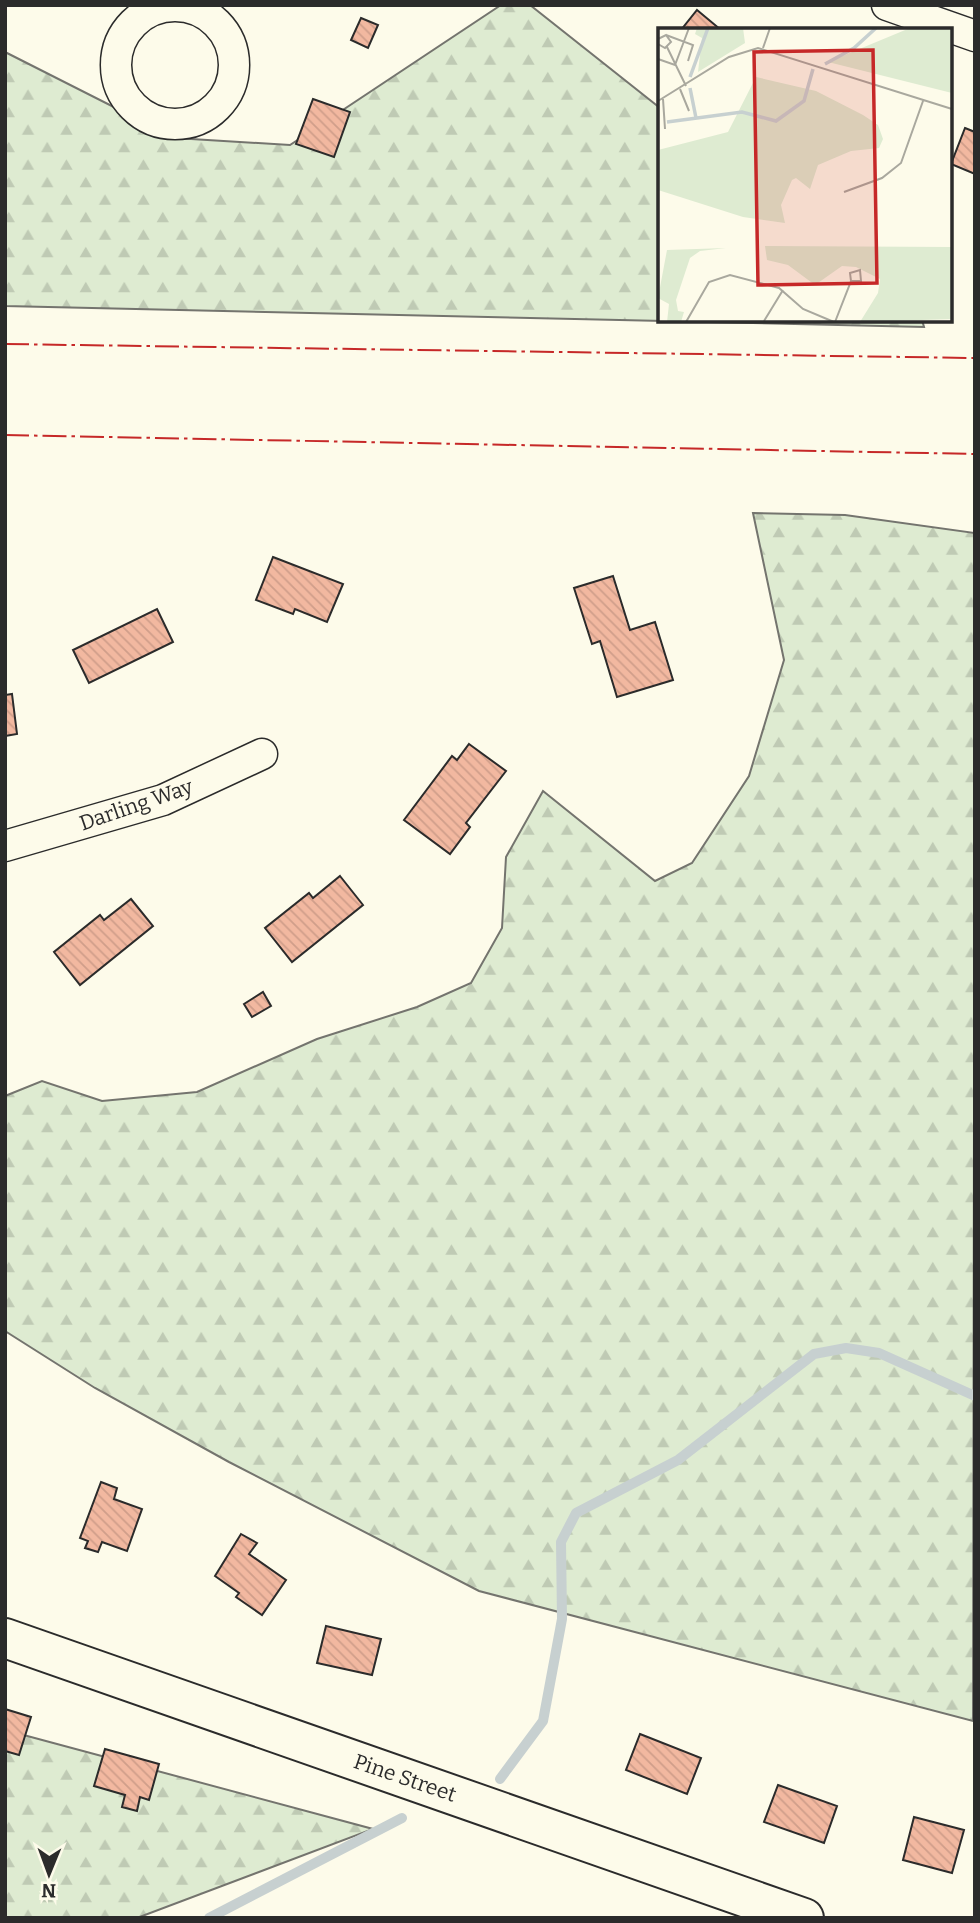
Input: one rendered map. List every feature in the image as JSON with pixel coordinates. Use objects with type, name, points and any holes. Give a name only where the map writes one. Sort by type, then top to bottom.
[{"type":"street","points":[[887,5],[975,36]]},
{"type":"street","name":"Darling Way","points":[[5,846],[163,800],[262,754]]},
{"type":"street","name":"Pine Street","points":[[5,1638],[804,1918]]},
{"type":"green space","points":[[501,5],[530,5],[658,106],[658,321],[5,306],[5,52],[175,138],[290,145]]},
{"type":"green space","points":[[705,322],[923,322],[924,327]]},
{"type":"green space","points":[[753,513],[845,515],[975,533],[973,1721],[479,1591],[229,1462],[95,1388],[5,1331],[5,1096],[42,1081],[102,1101],[197,1092],[317,1039],[417,1007],[471,983],[502,928],[506,857],[543,791],[655,881],[692,863],[749,776],[784,660]]},
{"type":"green space","points":[[5,1730],[373,1829],[137,1918],[5,1918]]},
{"type":"building","points":[[697,10],[719,28],[683,28]]},
{"type":"building","points":[[361,18],[378,25],[368,48],[351,40]]},
{"type":"building","points":[[313,99],[350,112],[334,157],[296,144]]},
{"type":"building","points":[[965,128],[975,132],[975,174],[952,164]]},
{"type":"building","points":[[273,557],[343,584],[327,622],[295,609],[293,614],[256,600]]},
{"type":"building","points":[[613,576],[630,630],[655,622],[673,680],[617,697],[600,641],[592,644],[574,588]]},
{"type":"building","points":[[157,609],[173,642],[89,683],[73,650]]},
{"type":"building","points":[[12,694],[17,734],[5,736],[5,695]]},
{"type":"building","points":[[469,744],[506,771],[466,823],[470,827],[450,854],[404,820],[452,756],[457,760]]},
{"type":"building","points":[[340,876],[363,905],[292,962],[265,928],[309,893],[313,898]]},
{"type":"building","points":[[131,899],[153,926],[80,985],[54,952],[100,915],[104,920]]},
{"type":"building","points":[[263,992],[271,1006],[252,1017],[244,1004]]},
{"type":"building","points":[[101,1482],[117,1488],[114,1499],[142,1509],[127,1551],[102,1542],[98,1552],[85,1548],[88,1541],[80,1538]]},
{"type":"building","points":[[241,1534],[257,1543],[249,1554],[286,1580],[262,1615],[236,1597],[239,1593],[215,1576]]},
{"type":"building","points":[[326,1626],[381,1639],[372,1675],[317,1663]]},
{"type":"building","points":[[5,1709],[31,1717],[19,1755],[5,1751]]},
{"type":"building","points":[[640,1734],[701,1758],[687,1794],[626,1770]]},
{"type":"building","points":[[105,1749],[159,1764],[149,1800],[140,1797],[137,1811],[122,1807],[125,1795],[94,1786]]},
{"type":"building","points":[[778,1785],[837,1806],[824,1843],[764,1822]]},
{"type":"building","points":[[914,1817],[964,1830],[952,1873],[903,1860]]},
{"type":"waterway","points":[[500,1779],[543,1721],[562,1619],[561,1542],[576,1513],[678,1460],[814,1354],[846,1348],[879,1353],[975,1396]]},
{"type":"waterway","points":[[209,1918],[402,1818]]},
{"type":"power","points":[[5,344],[975,358]]},
{"type":"power","points":[[5,435],[975,454]]}]
